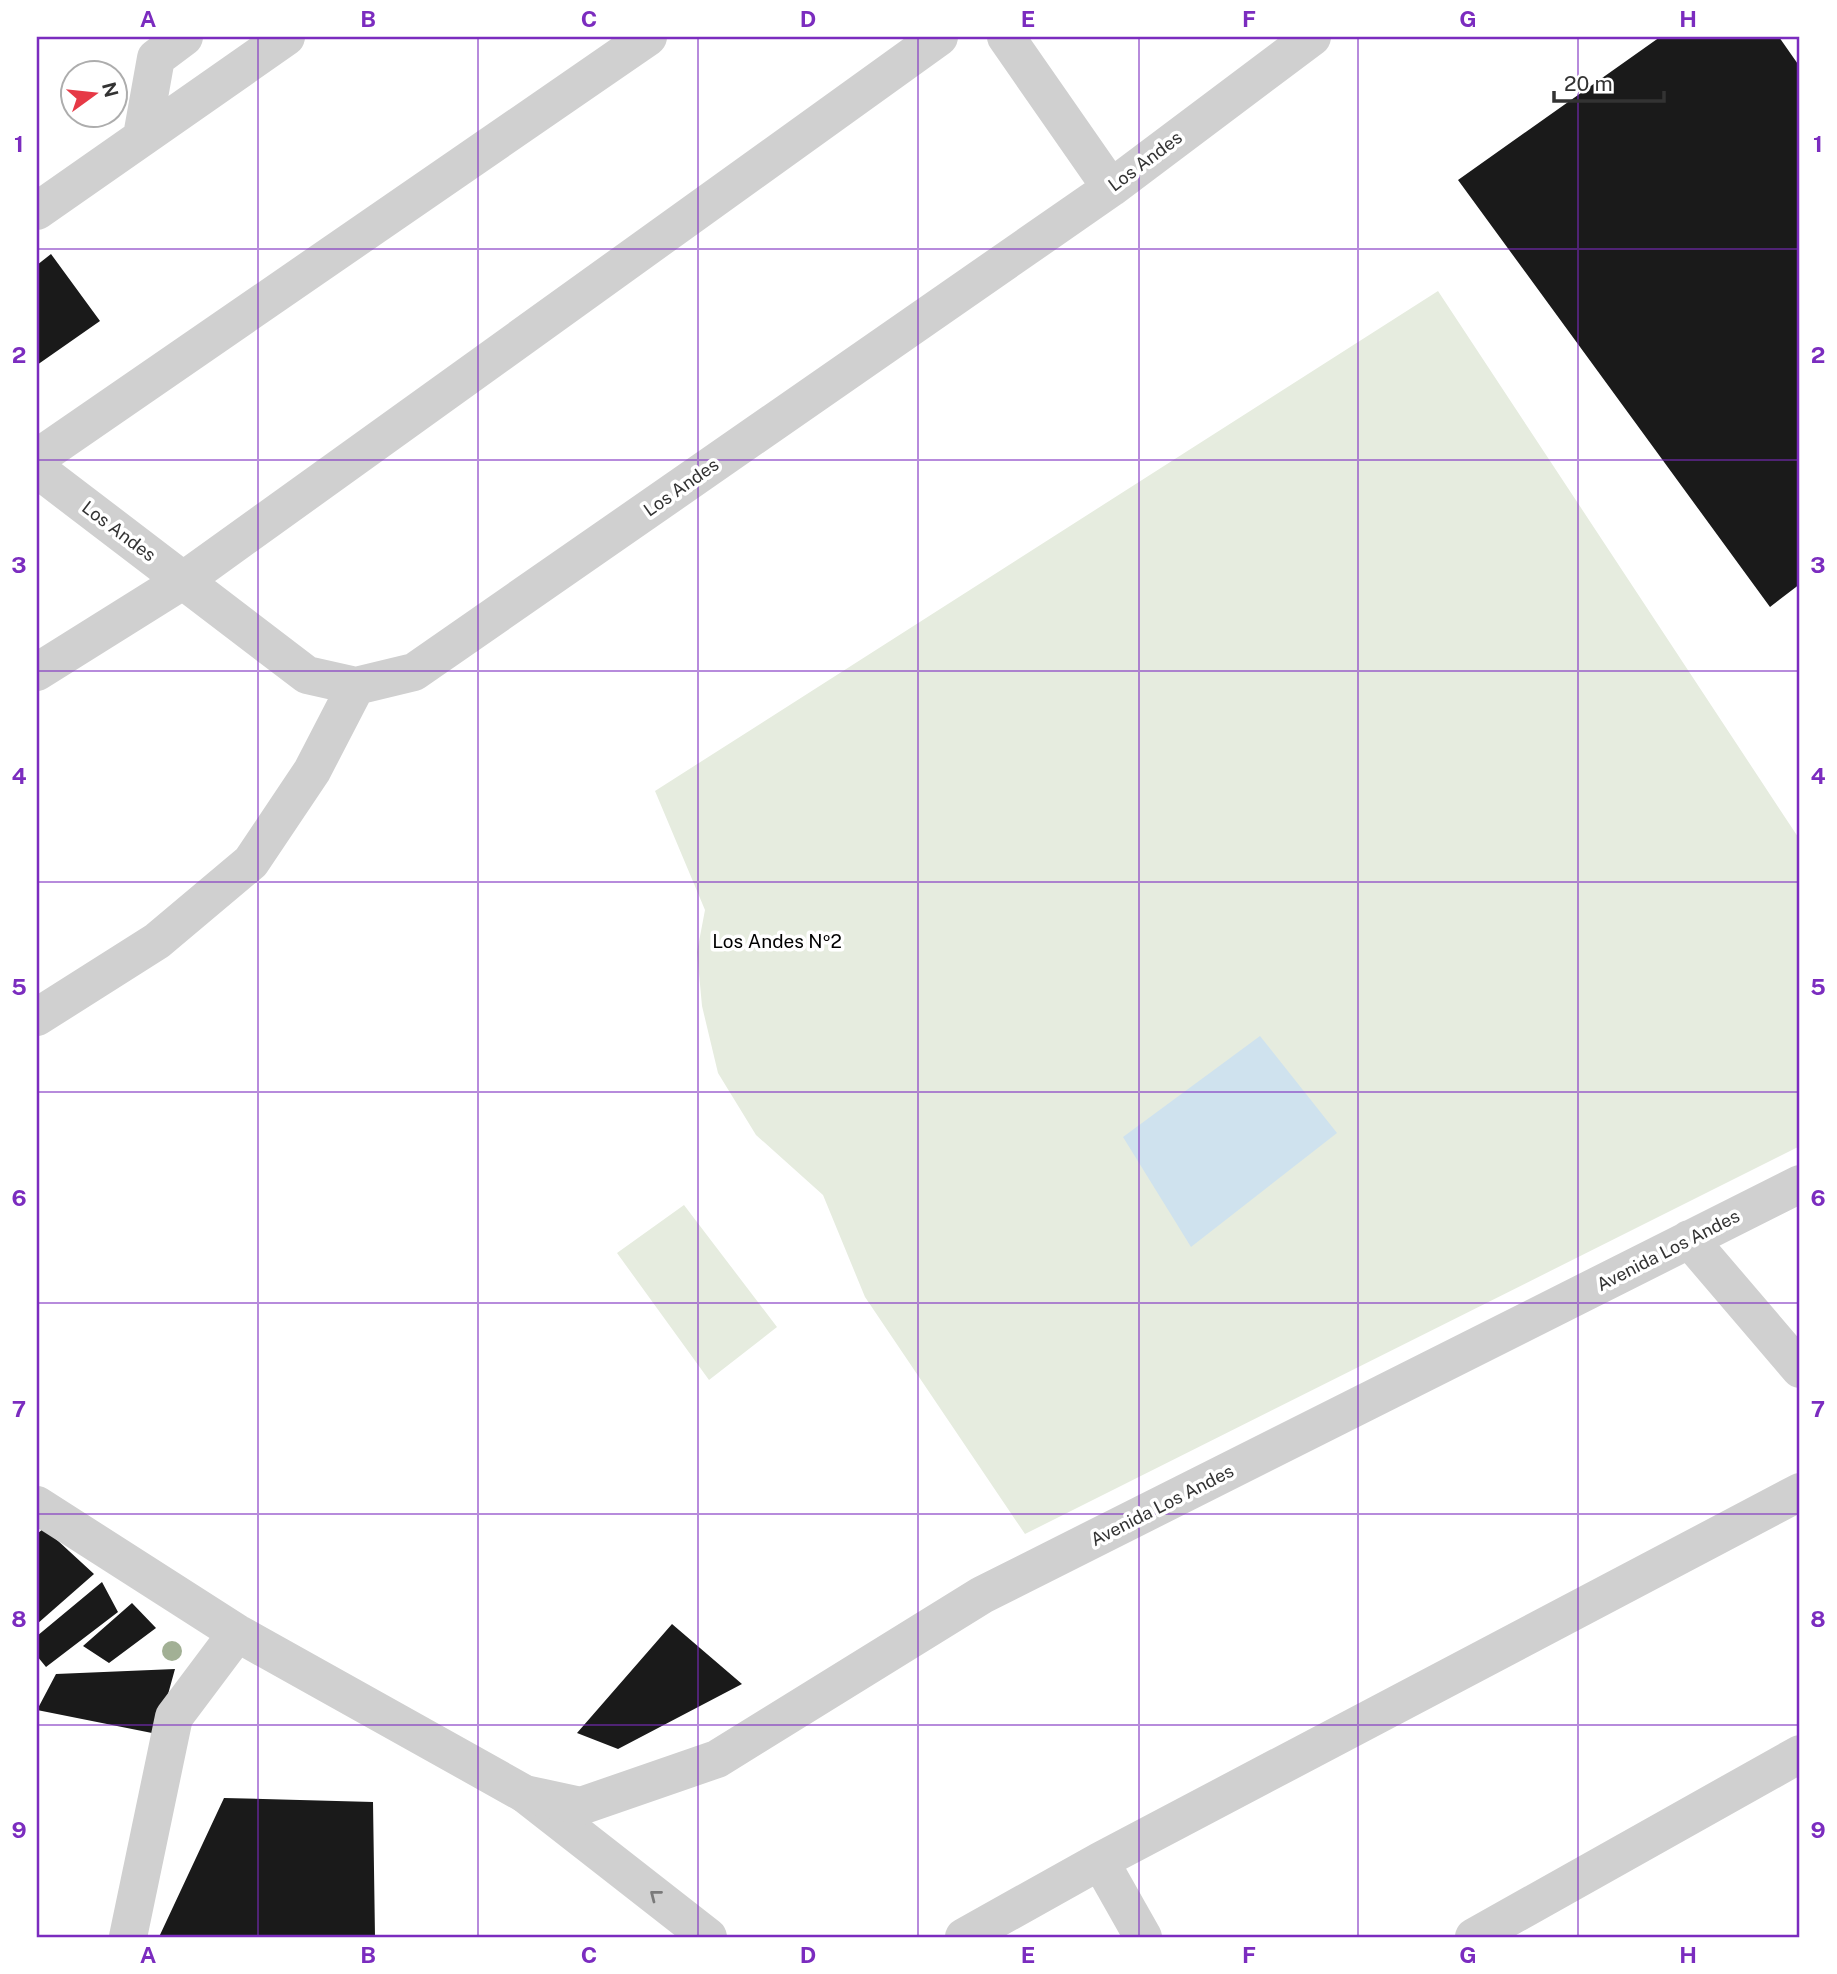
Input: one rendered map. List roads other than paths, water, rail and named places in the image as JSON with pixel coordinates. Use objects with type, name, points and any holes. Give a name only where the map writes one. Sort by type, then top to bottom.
[{"type":"street","points":[[142,136],[156,58],[184,37]]},
{"type":"street","points":[[37,211],[286,37]]},
{"type":"street","points":[[37,458],[648,37]]},
{"type":"street","points":[[37,672],[184,580],[939,37]]},
{"type":"street","points":[[1006,37],[1111,188]]},
{"type":"street","name":"Los Andes","points":[[37,469],[307,675],[356,686],[414,672],[1111,188],[1312,37]]},
{"type":"street","points":[[37,1017],[157,941],[251,862],[312,771],[356,686]]},
{"type":"street","name":"Avenida Los Andes","points":[[525,1794],[581,1806],[718,1759],[982,1595],[1800,1184]]},
{"type":"street","points":[[1689,1239],[1800,1369]]},
{"type":"street","points":[[964,1937],[1100,1861],[1800,1492]]},
{"type":"street","points":[[37,1505],[237,1633],[525,1794],[708,1937]]},
{"type":"street","points":[[128,1937],[174,1717],[237,1633]]},
{"type":"street","points":[[1474,1937],[1800,1754]]},
{"type":"street","points":[[1100,1861],[1143,1937]]},
{"type":"water","points":[[1260,1036],[1337,1133],[1191,1247],[1123,1137]]},
{"type":"district","name":"Los Andes Nº2","points":[[777,941]]}]
